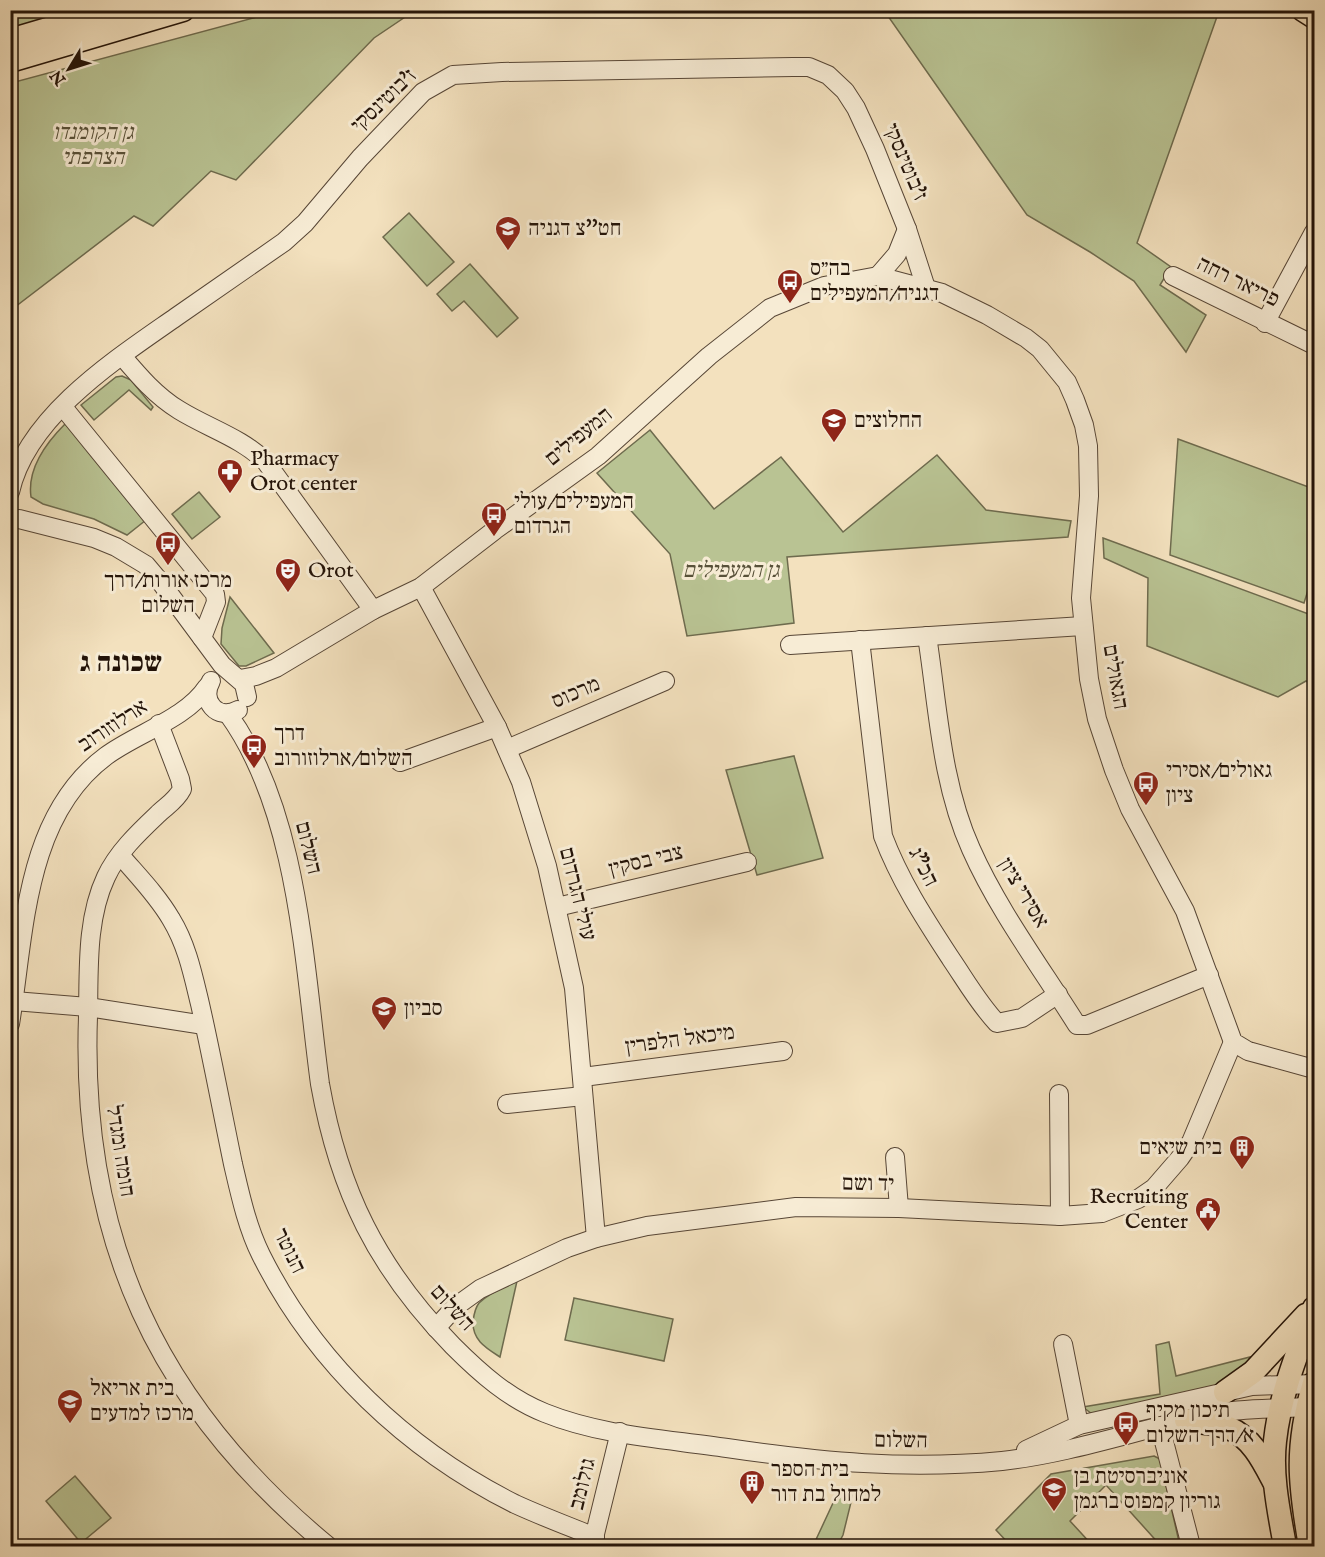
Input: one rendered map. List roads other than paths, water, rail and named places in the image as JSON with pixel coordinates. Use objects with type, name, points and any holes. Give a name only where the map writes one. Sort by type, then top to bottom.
[{"type":"main road","points":[[10,40],[112,10]]},
{"type":"main road","points":[[10,61],[183,10]]},
{"type":"main road","points":[[1303,10],[1314,17]]},
{"type":"main road","points":[[1285,1546],[1276,1487],[1275,1442],[1286,1384],[1314,1306]]},
{"type":"main road","points":[[1225,1392],[1253,1372],[1314,1306]]},
{"type":"main road","points":[[1310,1546],[1300,1476],[1312,1413],[1314,1384]]},
{"type":"main road","points":[[1186,1420],[1228,1428],[1245,1438],[1263,1459],[1276,1487]]},
{"type":"street","name":"ז'בוטינסקי","points":[[10,492],[14,475],[32,441],[63,406],[122,356],[284,242],[305,224],[367,151],[423,92],[453,75],[524,71],[809,67],[828,75],[845,91],[856,108],[875,149],[908,229],[926,288]]},
{"type":"street","name":"ז'בוטינסקי","points":[[878,276],[897,254],[908,229]]},
{"type":"street","points":[[1265,322],[1314,232]]},
{"type":"street","name":"המעפילים","points":[[245,700],[253,685],[267,672],[373,610],[421,587],[598,456],[709,356],[770,308],[824,286],[878,276],[926,288]]},
{"type":"street","name":"פריאר רחה","points":[[1173,276],[1314,345]]},
{"type":"street","name":"הגאולים","points":[[926,288],[967,304],[1026,338],[1040,349],[1055,366],[1067,382],[1075,400],[1084,425],[1088,446],[1089,496],[1081,598],[1089,679],[1097,719],[1130,808],[1185,912],[1233,1042]]},
{"type":"street","points":[[122,356],[139,376],[170,404],[246,445],[260,456],[275,473],[373,610]]},
{"type":"street","points":[[63,406],[215,594],[216,602],[202,638]]},
{"type":"street","points":[[10,502],[18,510],[15,524],[94,538],[116,547],[146,566],[227,671],[244,684],[245,700],[240,709],[222,712],[208,700],[212,672],[209,665],[154,590],[126,562],[94,538]]},
{"type":"street","name":"עולי הגרדום","points":[[421,587],[507,749],[524,792],[547,866],[574,988],[596,1238]]},
{"type":"street","points":[[790,645],[1083,626]]},
{"type":"street","name":"אסירי ציון","points":[[927,636],[945,755],[953,796],[962,824],[983,874],[1077,1025],[1088,1024],[1209,975]]},
{"type":"street","name":"הכ\"ג","points":[[860,640],[883,836],[892,861],[910,896],[976,997],[997,1023],[1022,1018],[1058,994]]},
{"type":"street","name":"המעפילים","points":[[237,677],[267,672]]},
{"type":"street","points":[[209,684],[224,674],[237,677]]},
{"type":"street","name":"מרכוס","points":[[507,749],[665,681]]},
{"type":"street","name":"ארלוזורוב","points":[[10,1024],[30,892],[42,848],[62,804],[74,787],[98,762],[196,701],[209,684]]},
{"type":"street","name":"השלום","points":[[245,700],[242,717],[252,754],[265,784],[289,860],[320,1084],[326,1120],[340,1167],[359,1216],[384,1262],[417,1308],[486,1377],[528,1405],[577,1423],[620,1432],[837,1463],[923,1466],[1005,1460],[1079,1448],[1160,1426],[1247,1409],[1280,1408],[1312,1413]]},
{"type":"street","name":"ארלוזורוב","points":[[180,712],[201,706],[222,712]]},
{"type":"street","name":"השלום","points":[[222,712],[252,754]]},
{"type":"street","name":"חומה ומגדל","points":[[159,724],[183,789],[177,798],[133,838],[120,855],[106,878],[93,923],[86,1065],[87,1100],[99,1182],[120,1260],[141,1314],[165,1360],[202,1418],[257,1482],[292,1517],[328,1546]]},
{"type":"street","points":[[400,762],[497,727]]},
{"type":"street","name":"הנוטר","points":[[120,855],[152,892],[171,920],[185,948],[204,1024],[243,1206],[260,1253],[307,1331],[369,1402],[398,1428],[431,1452],[515,1503],[594,1542]]},
{"type":"street","name":"צבי בסקין","points":[[557,908],[747,862]]},
{"type":"street","points":[[14,1000],[88,1007],[204,1024]]},
{"type":"street","points":[[1233,1042],[1248,1051],[1314,1069]]},
{"type":"street","name":"יד ושם","points":[[436,1328],[454,1307],[480,1289],[567,1248],[596,1238],[647,1226],[796,1207],[899,1208],[1060,1216],[1102,1213],[1138,1199],[1154,1188],[1180,1158],[1191,1142],[1233,1042]]},
{"type":"street","name":"מיכאל הלפרין","points":[[583,1077],[783,1051]]},
{"type":"street","points":[[1059,1094],[1060,1216]]},
{"type":"street","points":[[507,1104],[583,1096]]},
{"type":"street","points":[[896,1157],[899,1208]]},
{"type":"street","points":[[1064,1344],[1079,1425]]},
{"type":"street","name":"השלום","points":[[1005,1460],[1079,1425],[1252,1386],[1314,1384]]},
{"type":"street","points":[[1160,1426],[1191,1546]]},
{"type":"street","name":"גולומב","points":[[594,1542],[620,1432]]},
{"type":"place","name":"חט''צ דגניה","points":[[508,252]]},
{"type":"place","name":"בה״ס דגניה/המעפילים","points":[[790,305]]},
{"type":"place","name":"החלוצים","points":[[834,444]]},
{"type":"place","name":"Pharmacy Orot center","points":[[230,495]]},
{"type":"place","name":"המעפילים/עולי הגרדום","points":[[494,538]]},
{"type":"place","name":"מרכז אורות/דרך השלום","points":[[168,567]]},
{"type":"place","name":"Orot","points":[[288,594]]},
{"type":"place","name":"דרך השלום/ארלוזורוב","points":[[254,770]]},
{"type":"place","name":"גאולים/אסירי ציון","points":[[1146,807]]},
{"type":"place","name":"סביון","points":[[384,1032]]},
{"type":"place","name":"בית שיאים","points":[[1242,1171]]},
{"type":"place","name":"Recruiting Center","points":[[1208,1233]]},
{"type":"place","name":"בית אריאל מרכז למדעים","points":[[70,1425]]},
{"type":"place","name":"תיכון מקיף א/דרך השלום","points":[[1126,1447]]},
{"type":"place","name":"בית הספר למחול בת דור","points":[[752,1506]]},
{"type":"place","name":"אוניברסיטת בן גוריון קמפוס ברגמן","points":[[1054,1513]]},
{"type":"district","name":"שכונה ג","points":[[121,663]]},
{"type":"park label","name":"גן הקומנדו הצרפתי","points":[[93,146]]},
{"type":"park label","name":"גן המעפילים","points":[[731,571]]}]
